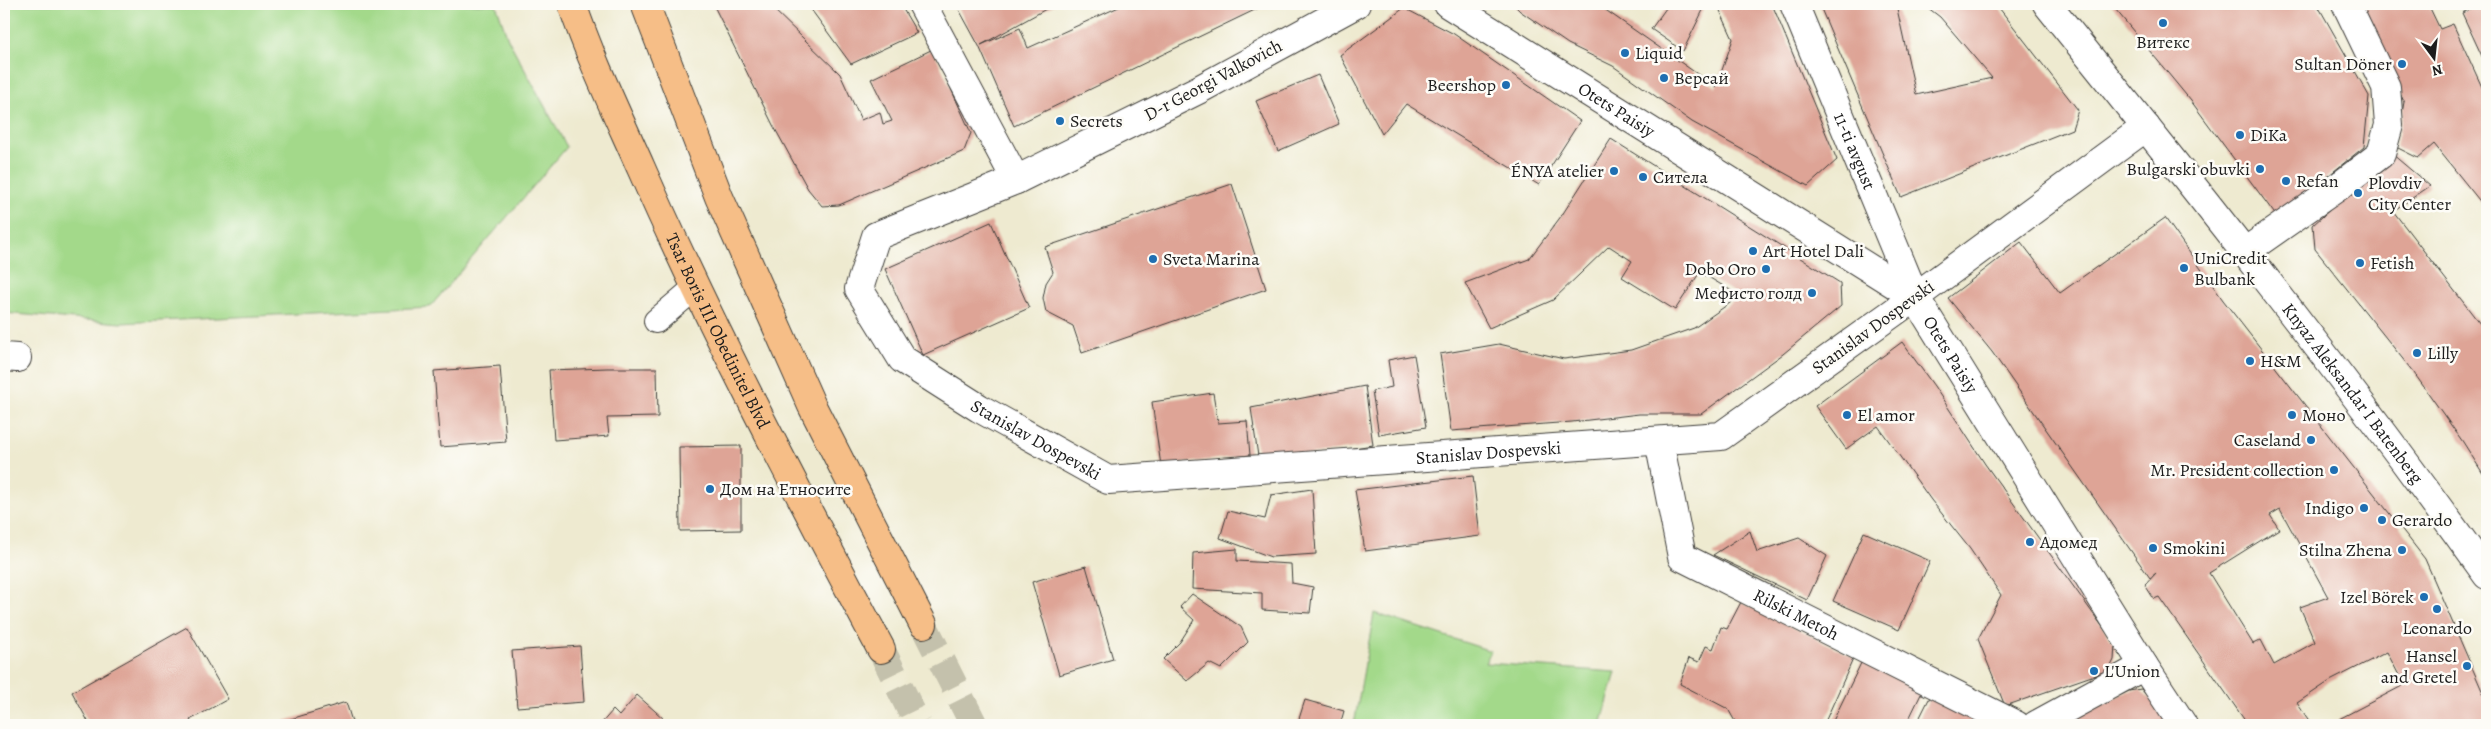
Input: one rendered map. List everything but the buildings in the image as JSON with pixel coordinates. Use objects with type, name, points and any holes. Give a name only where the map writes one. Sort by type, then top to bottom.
[{"type":"main road","name":"Tsar Boris III Obedinitel Blvd","points":[[572,4],[590,53],[696,287],[762,426],[881,649]]},
{"type":"main road","points":[[645,4],[719,197],[808,397],[923,624]]},
{"type":"street","points":[[922,4],[1016,180]]},
{"type":"street","name":"D-r Georgi Valkovich","points":[[876,236],[1016,180],[1200,90],[1356,4]]},
{"type":"street","name":"Otets Paisiy","points":[[1448,4],[1915,297],[2144,666],[2183,725]]},
{"type":"street","name":"11-ti avgust","points":[[1794,4],[1915,297]]},
{"type":"street","name":"Knyaz Aleksandar I Batenberg","points":[[2047,4],[2246,251],[2408,464],[2487,575]]},
{"type":"street","points":[[2246,251],[2342,184],[2381,154],[2389,125],[2386,87],[2346,4]]},
{"type":"street","name":"Stanislav Dospevski","points":[[876,236],[859,289],[902,359],[979,408],[1108,480],[1721,436],[1915,297],[2146,126]]},
{"type":"street","name":"Rilski Metoh","points":[[1659,441],[1682,557],[2016,725]]},
{"type":"street","points":[[2036,725],[2144,666]]},
{"type":"lane","points":[[656,321],[696,287]]},
{"type":"green space","points":[[4,4],[496,4],[508,39],[567,147],[430,307],[121,323],[4,313]]},
{"type":"green space","points":[[1374,613],[1491,651],[1485,663],[1616,672],[1601,725],[1354,725]]},
{"type":"tunnel","points":[[923,624],[974,725]]},
{"type":"tunnel","points":[[881,649],[918,725]]},
{"type":"place","name":"Витекс","points":[[2163,23]]},
{"type":"place","name":"Liquid","points":[[1625,53]]},
{"type":"place","name":"Sultan Döner","points":[[2402,64]]},
{"type":"place","name":"Версай","points":[[1664,78]]},
{"type":"place","name":"Beershop","points":[[1506,85]]},
{"type":"place","name":"Secrets","points":[[1060,121]]},
{"type":"place","name":"DiKa","points":[[2240,135]]},
{"type":"place","name":"Bulgarski obuvki","points":[[2260,169]]},
{"type":"place","name":"ÉNYA atelier","points":[[1614,171]]},
{"type":"place","name":"Ситела","points":[[1643,177]]},
{"type":"place","name":"Refan","points":[[2286,181]]},
{"type":"place","name":"Plovdiv City Center","points":[[2358,193]]},
{"type":"place","name":"Art Hotel Dali","points":[[1753,251]]},
{"type":"place","name":"Sveta Marina","points":[[1153,259]]},
{"type":"place","name":"Fetish","points":[[2360,263]]},
{"type":"place","name":"UniCredit Bulbank","points":[[2184,268]]},
{"type":"place","name":"Dobo Oro","points":[[1766,269]]},
{"type":"place","name":"Мефисто голд","points":[[1812,293]]},
{"type":"place","name":"Lilly","points":[[2417,353]]},
{"type":"place","name":"H&M","points":[[2250,361]]},
{"type":"place","name":"El amor","points":[[1847,415]]},
{"type":"place","name":"Моно","points":[[2292,415]]},
{"type":"place","name":"Caseland","points":[[2311,440]]},
{"type":"place","name":"Mr. President collection","points":[[2334,470]]},
{"type":"place","name":"Дом на Етносите","points":[[710,489]]},
{"type":"place","name":"Indigo","points":[[2364,508]]},
{"type":"place","name":"Gerardo","points":[[2382,520]]},
{"type":"place","name":"Адомед","points":[[2030,542]]},
{"type":"place","name":"Smokini","points":[[2153,548]]},
{"type":"place","name":"Stilna Zhena","points":[[2402,550]]},
{"type":"place","name":"Izel Börek","points":[[2424,597]]},
{"type":"place","name":"Leonardo","points":[[2437,609]]},
{"type":"place","name":"Hansel and Gretel","points":[[2467,666]]},
{"type":"place","name":"L'Union","points":[[2094,671]]}]
